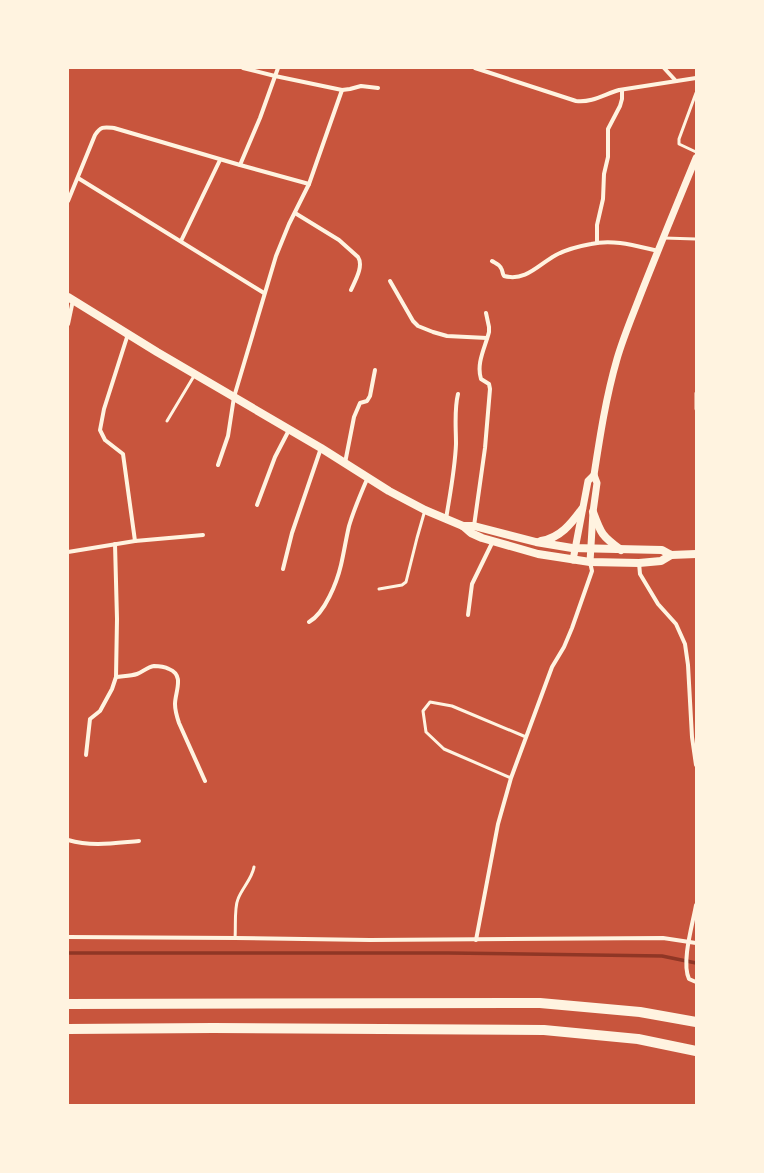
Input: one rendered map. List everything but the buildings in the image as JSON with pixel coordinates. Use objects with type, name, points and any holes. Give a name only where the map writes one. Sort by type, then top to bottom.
[{"type":"main road","points":[[70,298],[321,448],[389,491],[429,512],[463,526],[471,533],[538,554],[590,562],[639,563],[661,561],[671,555],[696,554]]},
{"type":"main road","points":[[536,542],[547,540],[559,534],[573,522],[582,509]]},
{"type":"main road","points":[[593,512],[599,529],[605,538],[622,550]]},
{"type":"main road","points":[[463,526],[474,526],[536,542],[575,548],[662,550],[671,555]]},
{"type":"main road","points":[[68,1004],[540,1003],[640,1012],[696,1022]]},
{"type":"main road","points":[[68,1029],[213,1028],[544,1030],[638,1039],[696,1051]]},
{"type":"street","points":[[243,68],[342,90],[361,86],[378,88]]},
{"type":"street","points":[[240,165],[260,118],[278,68]]},
{"type":"street","points":[[475,68],[576,101],[589,101],[609,93],[622,90],[696,78]]},
{"type":"street","points":[[664,68],[676,81]]},
{"type":"street","points":[[218,465],[228,436],[234,397],[264,292],[276,256],[309,184],[342,90]]},
{"type":"street","points":[[597,242],[598,225],[603,199],[604,174],[608,157],[608,129],[620,106],[622,90]]},
{"type":"street","points":[[68,200],[95,135],[103,127],[114,128],[220,160],[309,184]]},
{"type":"street","points":[[476,940],[498,824],[511,778],[552,667],[564,647],[572,628],[592,571],[590,562],[593,512],[597,483],[594,475],[604,417],[617,358],[663,238],[696,158]]},
{"type":"street","points":[[181,241],[220,160]]},
{"type":"street","points":[[78,178],[264,292]]},
{"type":"street","points":[[295,213],[339,240],[360,259],[359,270],[351,290]]},
{"type":"street","points":[[492,261],[498,264],[504,276],[519,277],[530,273],[568,250],[597,242],[618,242],[658,251]]},
{"type":"street","points":[[390,282],[413,321],[418,326],[447,336],[487,338]]},
{"type":"street","points":[[68,324],[70,298]]},
{"type":"street","points":[[474,526],[485,448],[490,398],[490,386],[487,382],[480,379],[479,369],[489,327],[486,313]]},
{"type":"street","points":[[128,334],[104,409],[100,430],[105,440],[123,454],[135,541]]},
{"type":"street","points":[[345,463],[356,412],[360,403],[367,401],[370,396],[375,370]]},
{"type":"street","points":[[446,519],[454,470],[456,408],[458,394]]},
{"type":"street","points":[[258,505],[275,457],[289,430]]},
{"type":"street","points":[[284,569],[292,533],[321,448]]},
{"type":"street","points":[[573,560],[588,481],[594,475]]},
{"type":"street","points":[[308,622],[315,618],[324,607],[335,582],[341,565],[352,517],[368,477]]},
{"type":"street","points":[[68,552],[135,541],[202,535]]},
{"type":"street","points":[[468,615],[472,584],[493,541]]},
{"type":"street","points":[[86,755],[90,719],[100,711],[112,689],[116,677],[117,619],[115,544]]},
{"type":"street","points":[[639,563],[640,574],[658,604],[676,624],[685,644],[688,665],[692,737],[696,765]]},
{"type":"street","points":[[116,677],[132,676],[154,666],[164,667],[174,671],[178,675],[179,682],[175,704],[176,714],[205,781]]},
{"type":"street","points":[[68,840],[102,845],[139,841]]},
{"type":"street","points":[[696,905],[687,952],[686,970],[689,978],[696,982]]},
{"type":"street","points":[[68,937],[370,940],[663,938],[696,943]]},
{"type":"lane","points":[[696,94],[679,139],[679,144],[696,152]]},
{"type":"lane","points":[[663,238],[696,240]]},
{"type":"lane","points":[[167,421],[195,374]]},
{"type":"lane","points":[[696,393],[696,409]]},
{"type":"lane","points":[[379,589],[402,585],[406,582],[417,538],[429,512]]},
{"type":"lane","points":[[511,778],[444,749],[426,732],[423,711],[430,702],[452,706],[526,737]]},
{"type":"lane","points":[[235,938],[236,905],[254,867]]},
{"type":"waterway","points":[[68,953],[448,953],[662,956],[696,963]]}]
